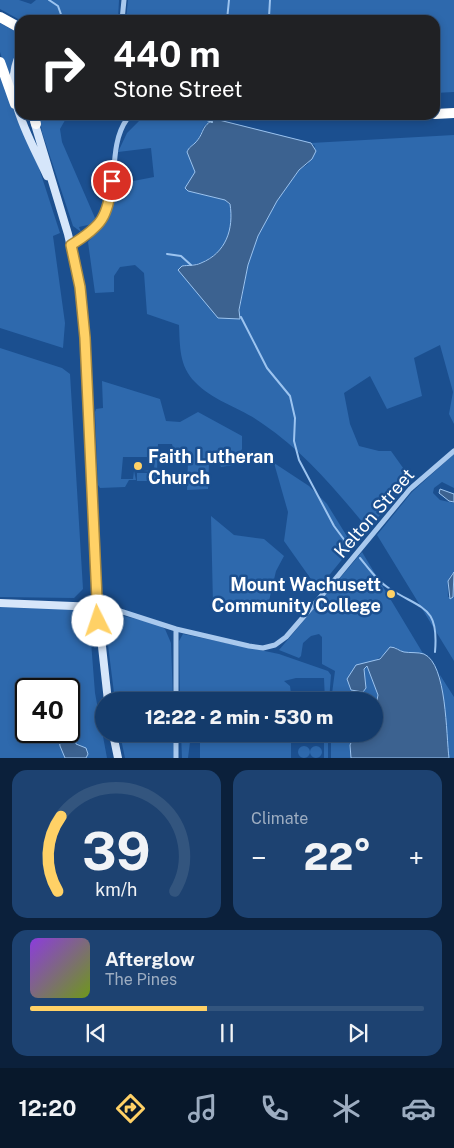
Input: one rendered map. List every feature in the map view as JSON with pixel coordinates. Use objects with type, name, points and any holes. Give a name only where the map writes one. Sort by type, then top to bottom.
[{"type":"highway","points":[[0,17],[15,25]]},
{"type":"highway","points":[[0,62],[15,104]]},
{"type":"highway","points":[[440,114],[454,113]]},
{"type":"street","points":[[122,15],[124,0]]},
{"type":"street","points":[[15,70],[12,79],[15,104]]},
{"type":"street","points":[[22,120],[66,224]]},
{"type":"street","points":[[35,120],[66,224],[80,287],[85,338],[97,607],[107,692]]},
{"type":"street","points":[[71,245],[94,230],[106,214],[117,139],[126,120]]},
{"type":"street","name":"Kelton Street","points":[[97,607],[126,612],[176,629],[256,648],[278,644],[318,600],[406,493],[454,451]]},
{"type":"street","points":[[0,602],[97,607]]},
{"type":"street","points":[[176,629],[176,692]]},
{"type":"street","points":[[115,742],[118,758]]},
{"type":"street","points":[[176,742],[176,758]]},
{"type":"shaded area","points":[[0,0],[19,0],[31,4],[36,0],[119,0],[118,15],[15,15],[15,17],[0,9]]},
{"type":"shaded area","points":[[128,0],[454,0],[454,92],[440,93],[440,15],[126,15]]},
{"type":"shaded area","points":[[0,23],[15,31],[15,60],[8,77],[0,52]]},
{"type":"shaded area","points":[[0,71],[15,112],[15,120],[18,120],[38,165],[60,233],[53,236],[65,323],[63,348],[0,328]]},
{"type":"shaded area","points":[[40,120],[65,120],[60,129],[62,142],[95,218],[92,224],[79,227],[81,232],[73,226],[42,132]]},
{"type":"shaded area","points":[[213,120],[204,126],[197,142],[187,151],[195,172],[188,183],[188,191],[225,200],[230,205],[231,230],[224,245],[214,255],[202,262],[189,265],[239,313],[248,265],[258,236],[277,201],[299,170],[308,164],[315,146],[311,143],[454,135],[454,424],[449,414],[453,392],[440,345],[414,358],[422,396],[387,409],[370,376],[344,393],[350,424],[359,446],[379,451],[391,451],[411,479],[368,529],[332,486],[278,435],[255,418],[211,395],[195,382],[183,362],[179,325],[147,314],[144,273],[135,265],[120,267],[114,276],[114,292],[95,293],[88,242],[108,216],[118,184],[154,177],[151,148],[118,152],[127,133],[139,121]]},
{"type":"shaded area","points":[[219,120],[311,143],[316,151],[312,159],[299,170],[277,201],[258,236],[248,265],[239,310],[240,319],[218,318],[178,270],[182,266],[201,263],[217,253],[226,239],[231,222],[230,204],[225,200],[188,191],[185,188],[195,172],[187,152],[210,122]]},
{"type":"shaded area","points":[[0,348],[62,368],[70,374],[83,589],[74,598],[0,597]]},
{"type":"shaded area","points":[[102,381],[160,399],[166,421],[180,422],[198,412],[242,436],[242,449],[233,465],[221,467],[219,462],[209,463],[208,489],[187,490],[188,460],[184,460],[183,452],[174,452],[172,444],[158,444],[157,472],[143,471],[154,470],[155,457],[123,457],[121,479],[133,479],[134,471],[136,480],[129,480],[125,487],[100,488],[98,485],[95,412],[96,409],[103,408]]},
{"type":"shaded area","points":[[454,454],[454,488],[442,482],[434,488],[433,493],[440,500],[454,503],[454,572],[449,580],[448,597],[453,597],[454,586],[454,661],[377,535],[412,492]]},
{"type":"shaded area","points":[[274,463],[309,486],[327,504],[353,546],[318,589],[284,541],[288,512]]},
{"type":"shaded area","points":[[137,473],[157,473],[157,481],[137,481]]},
{"type":"shaded area","points":[[440,489],[454,494],[454,502],[449,501],[439,493]]},
{"type":"shaded area","points":[[211,516],[234,535],[264,539],[284,556],[276,571],[266,614],[213,605]]},
{"type":"shaded area","points":[[362,552],[424,655],[402,652],[395,647],[373,662],[356,665],[348,679],[352,690],[365,675],[364,669],[367,666],[377,692],[332,692],[335,671],[322,664],[322,637],[319,634],[311,636],[303,643],[299,658],[279,650]]},
{"type":"shaded area","points":[[454,572],[453,597],[450,599],[448,581]]},
{"type":"shaded area","points":[[0,606],[85,610],[89,616],[95,693],[95,742],[104,742],[107,758],[0,758]]},
{"type":"shaded area","points":[[111,613],[157,624],[165,629],[171,643],[173,692],[114,692],[105,621],[107,615]]},
{"type":"shaded area","points":[[183,634],[279,654],[328,671],[331,675],[330,692],[325,692],[324,678],[296,678],[284,681],[290,686],[291,692],[180,692],[179,641]]},
{"type":"shaded area","points":[[390,647],[404,652],[424,654],[432,660],[437,671],[444,701],[449,758],[351,758],[351,742],[383,742],[383,692],[377,692],[367,666],[364,669],[366,688],[363,692],[351,690],[347,679],[356,665],[380,659]]},
{"type":"shaded area","points":[[440,675],[454,697],[454,758],[449,758]]},
{"type":"shaded area","points":[[122,742],[174,742],[174,758],[125,758]]},
{"type":"shaded area","points":[[181,742],[190,742],[188,758],[182,758]]},
{"type":"shaded area","points":[[200,742],[291,742],[291,758],[200,758]]},
{"type":"shaded area","points":[[324,742],[328,742],[328,758],[324,758]]},
{"type":"shaded area","points":[[331,742],[351,742],[351,758],[331,758]]},
{"type":"shaded area","points":[[60,743],[76,743],[86,748],[88,754],[86,758],[65,758]]},
{"type":"shaded area","points":[[302,746],[306,746],[310,752],[306,758],[302,758],[298,754],[298,750]]},
{"type":"shaded area","points":[[314,746],[318,746],[322,752],[318,758],[314,758],[310,754],[310,750]]},
{"type":"waterway","points":[[49,0],[58,6],[61,15]]},
{"type":"waterway","points":[[228,15],[229,0]]},
{"type":"waterway","points":[[269,15],[270,0]]},
{"type":"waterway","points":[[207,120],[212,122]]},
{"type":"waterway","points":[[167,254],[181,256],[191,265]]},
{"type":"waterway","points":[[241,317],[267,368],[290,396],[295,418],[294,441],[299,460],[334,526],[351,549]]},
{"type":"waterway","points":[[360,558],[382,583],[420,606],[431,617],[436,637],[435,652]]},
{"type":"place","name":"Faith Lutheran Church","points":[[138,466]]},
{"type":"place","name":"Mount Wachusett Community College","points":[[391,594]]},
{"type":"route","points":[[98,621],[85,338],[80,287],[71,245],[86,236],[102,222],[109,206],[112,181]]}]
